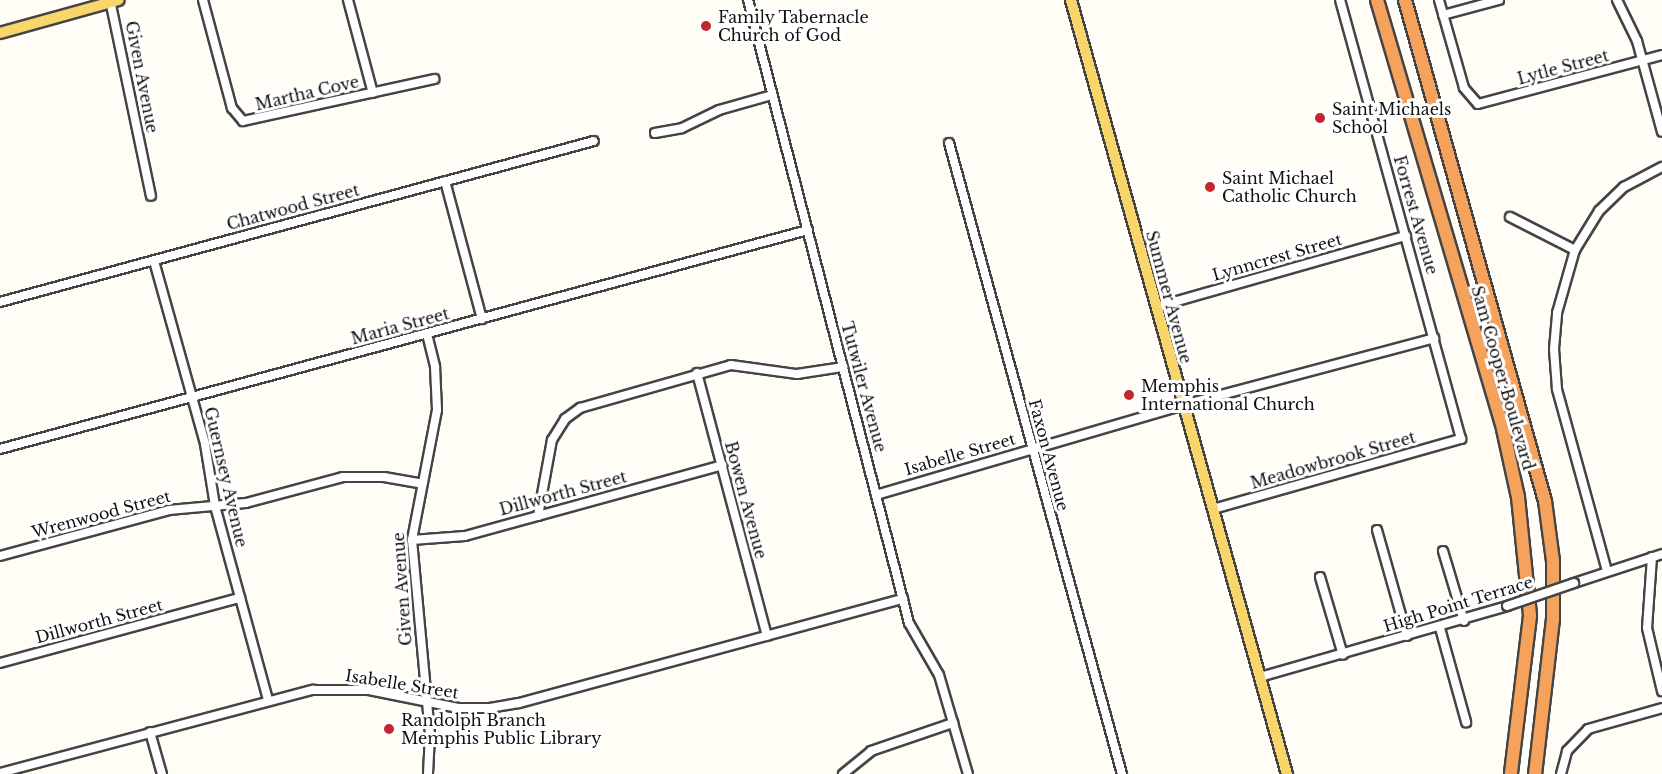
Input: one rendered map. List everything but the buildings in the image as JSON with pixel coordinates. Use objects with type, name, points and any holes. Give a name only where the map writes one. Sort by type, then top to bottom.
[{"type":"highway","points":[[1369,0],[1432,188]]},
{"type":"highway","name":"Sam Cooper Boulevard","points":[[1377,0],[1503,429],[1526,554],[1530,616],[1511,774]]},
{"type":"highway","name":"Sam Cooper Boulevard","points":[[1405,0],[1545,501],[1553,561],[1553,619],[1535,774]]},
{"type":"main road","name":"Summer Avenue","points":[[1071,0],[1287,774]]},
{"type":"main road","points":[[0,33],[113,1]]},
{"type":"street","name":"Martha Cove","points":[[203,0],[232,108],[240,119],[257,121],[434,79]]},
{"type":"street","points":[[348,0],[373,93]]},
{"type":"street","name":"Tutwiler Avenue","points":[[748,0],[903,599],[915,637],[936,667],[968,774]]},
{"type":"street","name":"Forrest Avenue","points":[[1340,0],[1461,439]]},
{"type":"street","points":[[1439,0],[1443,15],[1498,0]]},
{"type":"street","points":[[1617,0],[1642,61],[1662,132]]},
{"type":"street","name":"Given Avenue","points":[[113,1],[151,196]]},
{"type":"street","name":"Lytle Street","points":[[1443,15],[1464,88],[1472,101],[1484,104],[1662,55]]},
{"type":"street","points":[[655,133],[682,128],[719,110],[772,95]]},
{"type":"street","name":"Chatwood Street","points":[[0,302],[594,141]]},
{"type":"street","name":"Faxon Avenue","points":[[949,143],[1122,774]]},
{"type":"street","points":[[1607,571],[1556,378],[1557,314],[1575,250],[1611,198],[1635,179],[1662,166]]},
{"type":"street","points":[[446,181],[482,319]]},
{"type":"street","points":[[1510,217],[1575,250]]},
{"type":"street","name":"Maria Street","points":[[0,449],[808,230]]},
{"type":"street","name":"Lynncrest Street","points":[[1156,307],[1406,236]]},
{"type":"street","name":"Guernsey Avenue","points":[[154,261],[210,460],[215,506],[268,700]]},
{"type":"street","name":"Given Avenue","points":[[427,334],[435,366],[437,410],[412,540],[427,704],[428,774]]},
{"type":"street","name":"Isabelle Street","points":[[876,495],[1183,405],[1434,338]]},
{"type":"street","points":[[538,516],[552,440],[572,413],[597,400],[731,365],[798,374],[843,367]]},
{"type":"street","name":"Bowen Avenue","points":[[697,373],[767,636]]},
{"type":"street","name":"Meadowbrook Street","points":[[1214,509],[1461,439]]},
{"type":"street","name":"Dillworth Street","points":[[412,540],[453,539],[722,465]]},
{"type":"street","name":"Wrenwood Street","points":[[0,556],[169,510],[255,501],[343,477],[384,477],[422,484]]},
{"type":"street","points":[[1377,530],[1407,636]]},
{"type":"street","points":[[1443,551],[1464,621]]},
{"type":"street","name":"High Point Terrace","points":[[1260,677],[1464,621],[1607,571],[1662,555]]},
{"type":"street","points":[[1652,557],[1654,572],[1647,628],[1662,691]]},
{"type":"street","points":[[1320,577],[1343,655]]},
{"type":"street","name":"Dillworth Street","points":[[0,663],[240,598]]},
{"type":"street","name":"Isabelle Street","points":[[0,773],[268,700],[313,690],[349,688],[427,704],[474,709],[519,703],[903,599]]},
{"type":"street","points":[[1440,627],[1466,722]]},
{"type":"street","points":[[1561,774],[1567,751],[1588,729],[1662,708]]},
{"type":"street","points":[[843,774],[871,751],[953,723]]},
{"type":"street","points":[[150,732],[162,774]]},
{"type":"place","name":"Family Tabernacle Church of God","points":[[706,26]]},
{"type":"place","name":"Saint Michaels School","points":[[1320,118]]},
{"type":"place","name":"Saint Michael Catholic Church","points":[[1210,187]]},
{"type":"place","name":"Memphis International Church","points":[[1129,395]]},
{"type":"place","name":"Randolph Branch Memphis Public Library","points":[[389,729]]}]
